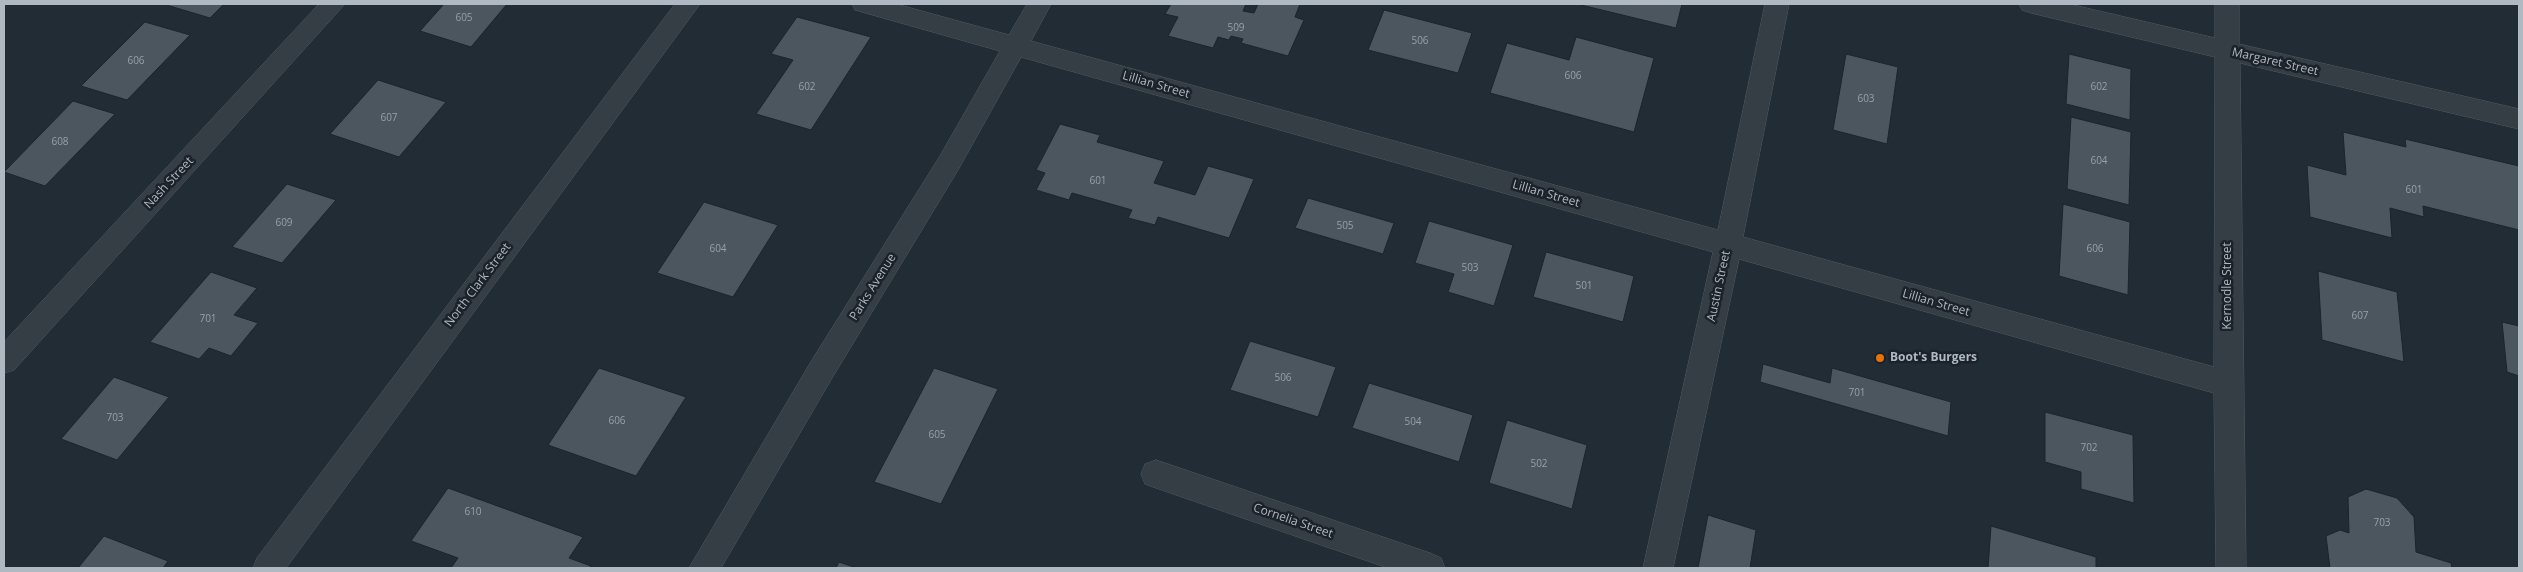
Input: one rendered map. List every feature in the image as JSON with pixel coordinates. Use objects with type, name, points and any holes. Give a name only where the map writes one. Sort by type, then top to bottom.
[{"type":"street","name":"Nash Street","points":[[4,361],[333,4]]},
{"type":"street","name":"North Clark Street","points":[[268,568],[688,4]]},
{"type":"street","name":"Lillian Street","points":[[864,4],[2228,384]]},
{"type":"street","name":"Parks Avenue","points":[[704,568],[822,369],[949,163],[1038,4]]},
{"type":"street","name":"Austin Street","points":[[1658,568],[1728,245],[1777,4]]},
{"type":"street","name":"Margaret Street","points":[[2031,4],[2519,119]]},
{"type":"street","name":"Kernodle Street","points":[[2227,4],[2228,384],[2231,568]]},
{"type":"street","name":"Cornelia Street","points":[[1156,474],[1430,568]]},
{"type":"building","points":[[163,4],[224,4],[210,18]]},
{"type":"building","points":[[444,4],[507,4],[471,47],[420,31]]},
{"type":"building","points":[[1171,4],[1246,4],[1243,11],[1254,13],[1258,4],[1300,4],[1295,17],[1304,20],[1288,56],[1241,43],[1243,39],[1231,36],[1229,40],[1218,37],[1213,48],[1168,36],[1178,17],[1165,14]]},
{"type":"building","points":[[1577,4],[1682,4],[1676,28]]},
{"type":"building","points":[[1384,10],[1472,33],[1458,73],[1368,50]]},
{"type":"building","points":[[797,17],[871,37],[811,130],[756,114],[793,60],[771,54]]},
{"type":"building","points":[[145,22],[190,35],[127,100],[81,86]]},
{"type":"building","points":[[1576,37],[1654,58],[1634,132],[1490,93],[1507,43],[1569,60]]},
{"type":"building","points":[[1846,54],[1898,67],[1887,144],[1833,130]]},
{"type":"building","points":[[2069,54],[2131,69],[2130,120],[2066,104]]},
{"type":"building","points":[[378,80],[446,102],[399,157],[330,134]]},
{"type":"building","points":[[73,101],[115,114],[45,186],[4,172]]},
{"type":"building","points":[[2071,117],[2131,132],[2129,205],[2067,189]]},
{"type":"building","points":[[1060,124],[1100,135],[1097,142],[1164,161],[1154,183],[1195,195],[1208,166],[1254,179],[1229,238],[1158,217],[1155,225],[1128,218],[1132,210],[1072,193],[1069,200],[1036,190],[1045,173],[1036,170]]},
{"type":"building","points":[[2343,132],[2406,147],[2405,139],[2519,166],[2519,230],[2423,206],[2424,217],[2390,208],[2392,238],[2310,217],[2307,165],[2346,175]]},
{"type":"building","points":[[287,184],[336,200],[282,263],[232,247]]},
{"type":"building","points":[[1308,198],[1394,223],[1383,254],[1295,228]]},
{"type":"building","points":[[704,202],[778,225],[733,297],[657,273]]},
{"type":"building","points":[[2063,204],[2130,222],[2128,295],[2059,276]]},
{"type":"building","points":[[1429,221],[1513,245],[1494,306],[1448,292],[1454,274],[1415,263]]},
{"type":"building","points":[[1546,252],[1634,276],[1623,322],[1533,297]]},
{"type":"building","points":[[2318,271],[2397,292],[2404,362],[2322,340]]},
{"type":"building","points":[[211,272],[257,288],[234,315],[258,323],[231,356],[209,348],[199,359],[150,342]]},
{"type":"building","points":[[2502,322],[2519,326],[2519,376],[2507,372]]},
{"type":"building","points":[[1250,341],[1336,367],[1318,417],[1230,390]]},
{"type":"building","points":[[1763,364],[1830,383],[1832,368],[1951,402],[1948,436],[1760,382]]},
{"type":"building","points":[[599,368],[686,397],[636,476],[548,445]]},
{"type":"building","points":[[934,368],[998,389],[941,504],[874,482]]},
{"type":"building","points":[[114,377],[169,397],[117,460],[61,439]]},
{"type":"building","points":[[1369,383],[1473,415],[1459,462],[1352,428]]},
{"type":"building","points":[[2045,412],[2133,435],[2134,503],[2081,489],[2081,472],[2045,462]]},
{"type":"building","points":[[1507,420],[1587,445],[1572,509],[1489,483]]},
{"type":"building","points":[[448,488],[583,537],[569,558],[591,566],[589,568],[451,568],[458,558],[411,541]]},
{"type":"building","points":[[2366,489],[2397,498],[2414,517],[2416,552],[2451,563],[2452,568],[2330,568],[2326,536],[2340,530],[2349,533],[2348,497]]},
{"type":"building","points":[[1708,515],[1756,530],[1750,568],[1698,568]]},
{"type":"building","points":[[1991,526],[2096,557],[2096,568],[1988,568]]},
{"type":"building","points":[[104,536],[168,561],[163,568],[78,568]]},
{"type":"building","points":[[839,562],[857,568],[836,568]]},
{"type":"place","name":"Boot's Burgers","points":[[1880,358]]}]
